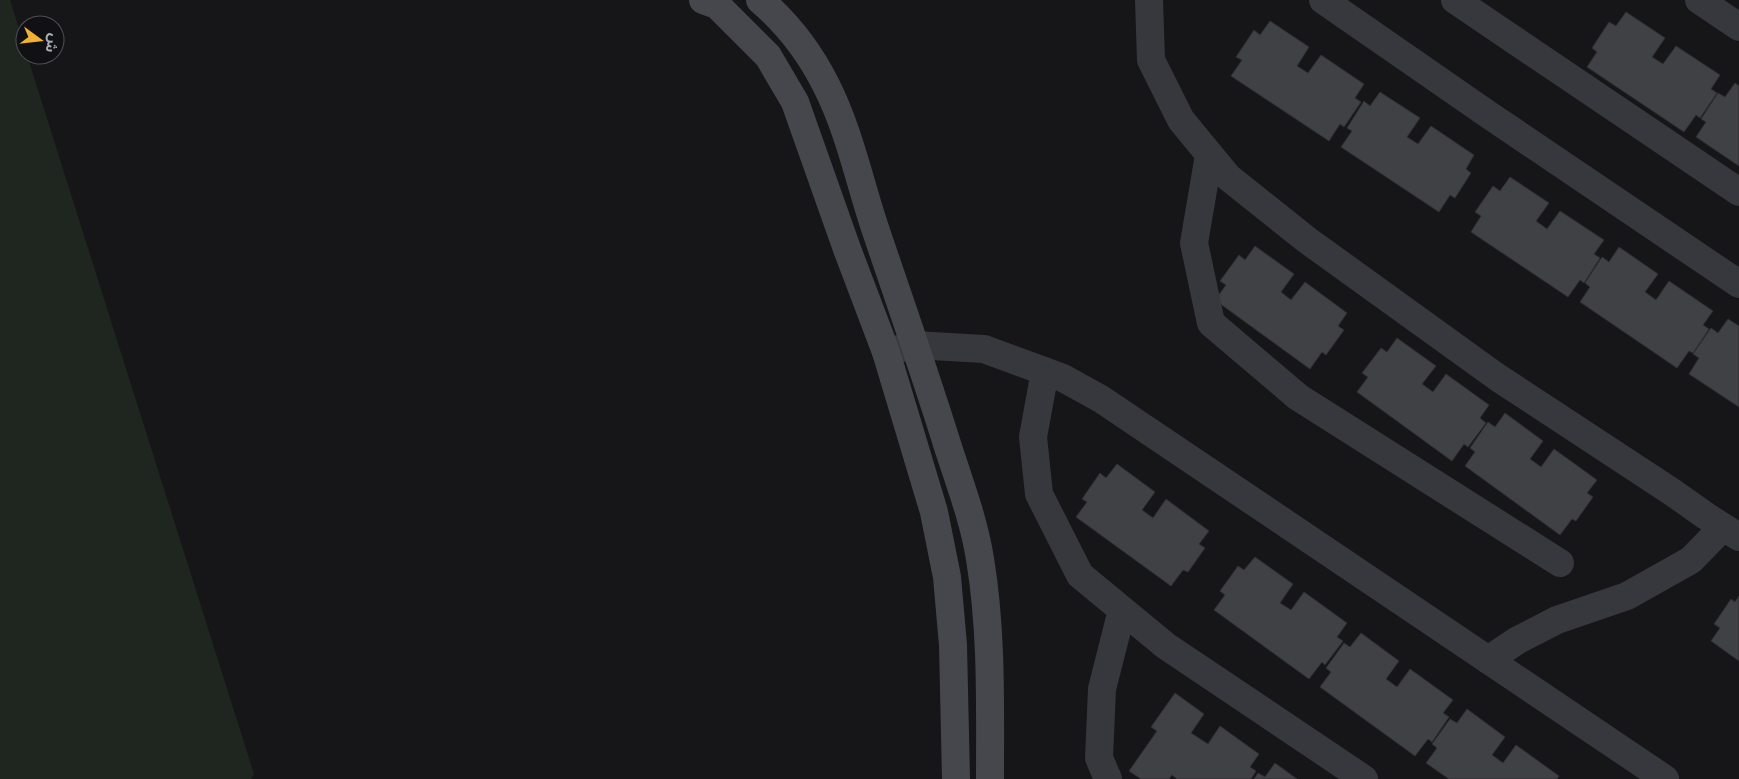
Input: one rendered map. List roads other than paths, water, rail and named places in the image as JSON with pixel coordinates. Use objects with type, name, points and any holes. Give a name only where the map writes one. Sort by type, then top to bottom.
[{"type":"street","points":[[703,0],[717,5],[768,56],[795,102],[886,352],[934,512],[947,577],[953,644],[956,779]]},
{"type":"street","points":[[760,0],[802,45],[826,85],[844,128],[871,218],[968,508],[980,558],[987,614],[990,779]]},
{"type":"street","points":[[1149,0],[1151,60],[1181,120],[1228,178],[1323,251],[1497,377],[1731,532],[1691,560],[1627,596],[1557,620],[1518,640],[1488,660]]},
{"type":"street","points":[[1323,0],[1739,284]]},
{"type":"street","points":[[1455,0],[1739,192]]},
{"type":"street","points":[[1699,0],[1739,27]]},
{"type":"street","points":[[1209,154],[1194,243],[1212,323],[1298,397],[1560,563]]},
{"type":"street","points":[[886,352],[915,345],[984,349],[1063,378],[1101,400],[1665,779]]},
{"type":"street","points":[[1045,371],[1033,437],[1039,494],[1080,575],[1166,646],[1364,779]]},
{"type":"street","points":[[1108,779],[1099,758],[1102,689],[1122,610]]}]
